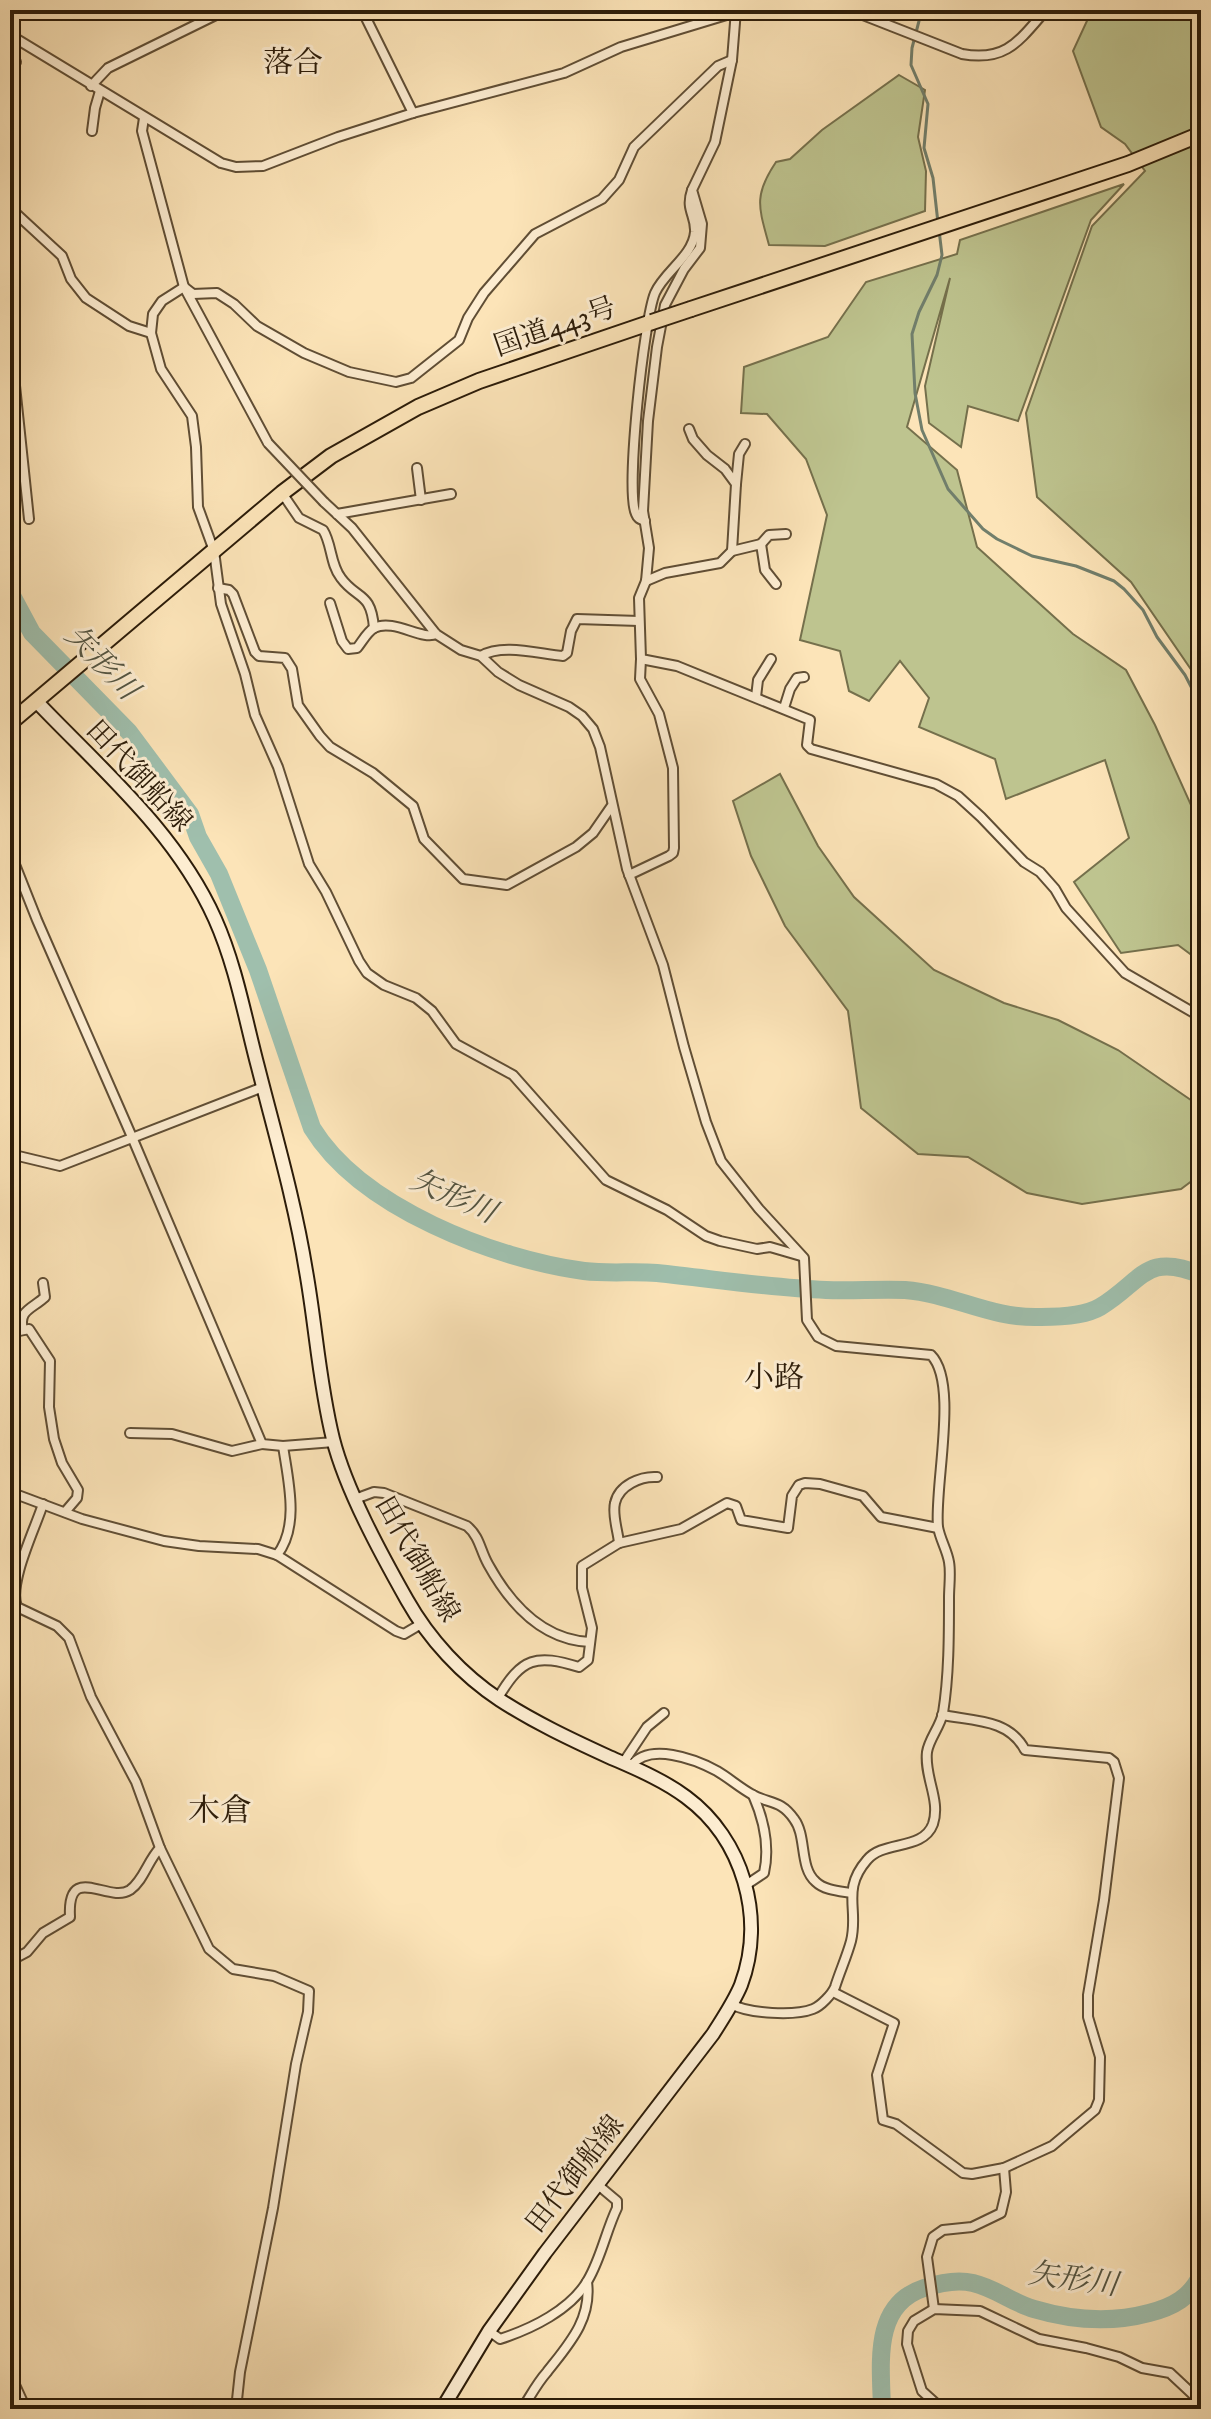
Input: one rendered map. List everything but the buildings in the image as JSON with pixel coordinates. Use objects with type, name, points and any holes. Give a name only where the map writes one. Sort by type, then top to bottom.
[{"type":"highway","name":"国道443号","points":[[10,723],[282,493],[331,456],[418,407],[479,381],[1128,164],[1201,134]]},
{"type":"main road","name":"田代御船線","points":[[37,702],[153,821],[185,863],[216,920],[234,973],[306,1271],[320,1381],[334,1442],[355,1499],[421,1624],[451,1659],[498,1698],[546,1728],[687,1797],[714,1822],[741,1869],[746,1885],[752,1935],[741,1984],[731,2004],[713,2034],[489,2331],[442,2409]]},
{"type":"street","points":[[91,86],[108,68],[226,10]]},
{"type":"street","points":[[362,10],[413,113]]},
{"type":"street","points":[[850,10],[962,54],[980,58],[999,54],[1017,43],[1046,10]]},
{"type":"street","points":[[10,35],[221,163],[236,167],[263,166],[413,113],[564,73],[621,47],[739,11],[715,142],[688,202],[695,233],[689,247],[655,292],[639,387],[634,454],[634,509],[637,516],[645,521]]},
{"type":"street","points":[[184,287],[193,294],[217,293],[257,326],[304,353],[349,372],[396,382],[411,378],[459,340],[484,293],[535,234],[602,199],[619,180],[634,147],[718,66],[732,60]]},
{"type":"street","points":[[92,131],[100,91]]},
{"type":"street","points":[[144,118],[142,131],[184,287],[268,443],[352,528],[436,634],[461,650],[481,656],[498,672],[519,685],[569,707],[593,729],[600,747],[629,875],[663,965],[697,1092],[721,1161],[733,1179],[804,1258],[807,1315],[812,1330],[836,1346],[931,1355],[942,1373],[943,1433],[938,1528],[950,1563],[942,1715],[927,1750],[927,1775],[934,1795],[932,1828],[922,1838],[876,1851],[867,1860],[851,1893],[854,1917],[852,1939],[833,1992],[814,2009],[755,2012],[731,2004]]},
{"type":"street","points":[[629,875],[669,856],[674,848],[673,768],[659,714],[640,679],[639,598],[646,581],[649,548],[644,478],[657,347],[665,305],[684,269],[700,248],[702,224],[692,190]]},
{"type":"street","points":[[10,208],[62,256],[71,279],[86,298],[129,326],[151,333]]},
{"type":"street","points":[[184,287],[162,301],[153,314],[151,333],[161,369],[192,416],[198,507],[214,551],[218,588],[255,715],[278,767],[309,864],[359,961],[367,973],[384,985],[416,998],[432,1011],[456,1044],[513,1075],[606,1180],[667,1210],[706,1236],[757,1249],[770,1247],[801,1256]]},
{"type":"street","points":[[10,338],[29,519]]},
{"type":"street","points":[[689,429],[693,439],[725,469],[736,484]]},
{"type":"street","points":[[732,551],[739,454],[745,444]]},
{"type":"street","points":[[417,468],[421,500]]},
{"type":"street","points":[[282,493],[299,518],[323,530],[342,580],[368,603],[374,628]]},
{"type":"street","points":[[337,514],[451,494]]},
{"type":"street","points":[[646,581],[665,573],[720,563],[732,551],[761,544],[769,535],[786,534]]},
{"type":"street","points":[[761,544],[767,575],[776,584]]},
{"type":"street","points":[[218,588],[233,594],[255,652],[259,656],[281,656],[289,663],[298,705],[320,736],[330,747],[373,773],[413,806],[424,839],[463,879],[507,885],[576,847],[593,833],[611,806]]},
{"type":"street","points":[[330,603],[342,641],[348,649],[357,648],[374,628],[398,626],[429,637],[436,634]]},
{"type":"street","points":[[481,656],[492,651],[563,656],[567,653],[577,619],[639,621]]},
{"type":"street","points":[[641,659],[677,666],[810,720],[806,739],[811,749],[936,784],[958,796],[1013,852],[1040,872],[1066,908],[1125,973],[1201,1017]]},
{"type":"street","points":[[756,697],[758,680],[771,659]]},
{"type":"street","points":[[784,708],[797,678],[804,677]]},
{"type":"street","points":[[10,852],[262,1444]]},
{"type":"street","points":[[10,1154],[60,1166],[263,1087]]},
{"type":"street","points":[[23,1330],[21,1322],[25,1310],[45,1297],[43,1283]]},
{"type":"street","points":[[10,1333],[30,1330],[50,1361],[49,1407],[54,1439],[62,1463],[78,1490],[77,1498],[65,1512]]},
{"type":"street","points":[[130,1433],[186,1437],[232,1451],[262,1444],[283,1446],[334,1442]]},
{"type":"street","points":[[277,1555],[287,1541],[289,1519],[289,1482],[283,1446]]},
{"type":"street","points":[[619,1543],[614,1505],[617,1498],[640,1478],[657,1477]]},
{"type":"street","points":[[498,1698],[518,1671],[538,1660],[557,1660],[583,1666],[588,1660],[592,1621],[582,1588],[582,1566],[619,1543],[681,1529],[727,1503],[736,1506],[741,1520],[788,1528],[792,1496],[799,1485],[805,1483],[863,1496],[881,1517],[938,1528]]},
{"type":"street","points":[[10,1492],[164,1541],[258,1549],[277,1555],[396,1631],[404,1634],[421,1624]]},
{"type":"street","points":[[355,1499],[374,1492],[384,1493],[467,1526],[475,1533],[488,1565],[523,1613],[560,1636],[590,1642]]},
{"type":"street","points":[[43,1504],[18,1575],[14,1597],[17,1607],[57,1626],[69,1638],[91,1697],[136,1782],[160,1848],[209,1949],[233,1969],[283,1979],[309,1991],[308,2012],[240,2372],[236,2409]]},
{"type":"street","points":[[627,1765],[647,1727],[664,1713]]},
{"type":"street","points":[[833,1992],[894,2023],[877,2075],[883,2120],[896,2124],[963,2173],[1004,2168],[1052,2146],[1095,2110],[1099,2100],[1100,2057],[1088,2017],[1088,1995],[1104,1900],[1119,1778],[1114,1762],[1109,1758],[1025,1750],[1018,1737],[1000,1725],[942,1715]]},
{"type":"street","points":[[627,1765],[650,1754],[693,1760],[753,1795],[779,1804],[800,1827],[811,1877],[817,1884],[851,1893]]},
{"type":"street","points":[[746,1885],[764,1873],[767,1860],[765,1831],[753,1795]]},
{"type":"street","points":[[10,1961],[27,1952],[43,1933],[70,1917],[72,1896],[76,1891],[89,1886],[121,1893],[132,1889],[140,1880],[149,1858],[160,1848]]},
{"type":"street","points":[[934,2309],[928,2247],[933,2237],[943,2230],[972,2227],[1001,2213],[1006,2192],[1004,2168]]},
{"type":"street","points":[[489,2331],[500,2339],[546,2320],[587,2282],[617,2208],[617,2201],[598,2185]]},
{"type":"street","points":[[522,2409],[544,2374],[575,2338],[588,2291],[587,2282]]},
{"type":"street","points":[[942,2409],[922,2391],[907,2344],[908,2331],[914,2321],[934,2309],[980,2311],[1039,2339],[1086,2348],[1119,2357],[1142,2368],[1170,2373],[1201,2402]]},
{"type":"street","points":[[10,2374],[26,2409]]},
{"type":"green space","points":[[1092,10],[1201,10],[1201,684],[1131,582],[1037,497],[1026,413],[1092,226],[1145,171],[1125,144],[1101,127],[1073,51]]},
{"type":"green space","points":[[899,75],[925,90],[918,137],[926,171],[925,211],[825,246],[769,245],[760,202],[764,184],[776,162],[790,159],[822,130]]},
{"type":"green space","points":[[1124,184],[1091,220],[1018,421],[968,406],[961,447],[929,423],[925,386],[950,278],[907,427],[957,470],[977,547],[1073,634],[1126,670],[1201,821],[1201,962],[1178,945],[1121,953],[1074,882],[1129,838],[1105,760],[1006,799],[995,759],[919,727],[929,698],[900,661],[869,701],[849,691],[840,651],[800,640],[827,515],[806,459],[767,414],[741,413],[744,367],[828,337],[866,282],[957,254],[960,240]]},
{"type":"green space","points":[[780,774],[818,846],[854,897],[934,970],[1004,1003],[1058,1020],[1118,1050],[1201,1107],[1201,1174],[1181,1189],[1082,1204],[1027,1193],[968,1157],[918,1154],[861,1108],[848,1011],[785,926],[751,856],[733,801]]},
{"type":"waterway","points":[[913,10],[919,21],[911,65],[928,104],[924,148],[933,178],[938,223]]},
{"type":"waterway","points":[[939,230],[942,255],[937,275],[912,334],[915,393],[922,430],[948,489],[983,529],[997,539],[1032,556],[1076,566],[1114,581],[1124,589],[1143,610],[1201,706]]},
{"type":"waterway","name":"矢形川","points":[[10,592],[32,633],[129,732],[190,814],[198,837],[219,874],[258,970],[312,1128],[334,1157],[396,1205],[472,1242],[549,1265],[584,1271],[657,1273],[805,1289],[905,1290],[1023,1317],[1064,1316],[1094,1310],[1156,1268],[1182,1268],[1201,1275]]},
{"type":"waterway","name":"矢形川","points":[[882,2409],[881,2355],[888,2322],[895,2308],[907,2296],[924,2288],[948,2282],[967,2282],[989,2288],[1034,2309],[1062,2316],[1106,2319],[1158,2311],[1186,2295],[1201,2275]]},
{"type":"waterway","points":[[1189,2295],[1198,2315],[1201,2339]]},
{"type":"district","name":"落合","points":[[293,63]]},
{"type":"district","name":"小路","points":[[774,1378]]},
{"type":"district","name":"木倉","points":[[220,1812]]}]
